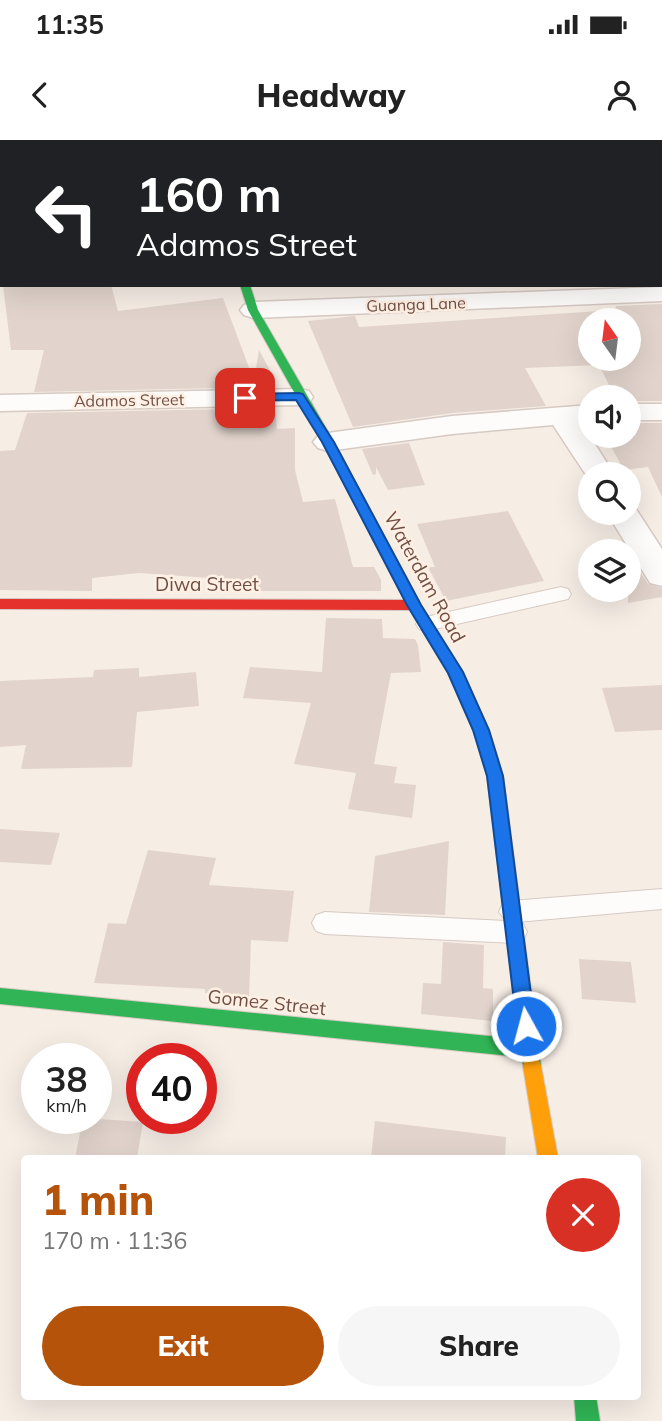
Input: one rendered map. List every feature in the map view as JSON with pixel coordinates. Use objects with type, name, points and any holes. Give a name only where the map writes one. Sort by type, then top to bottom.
[{"type":"street","name":"Waterdam Road","points":[[246,287],[253,310],[299,397],[328,442],[414,605],[460,684],[481,730],[495,776],[529,1049],[547,1155]]},
{"type":"street","name":"Guanga Lane","points":[[253,310],[443,294],[662,295]]},
{"type":"street","name":"Adamos Street","points":[[0,403],[299,397]]},
{"type":"street","points":[[641,412],[662,412]]},
{"type":"street","points":[[328,442],[452,425],[575,414],[594,462]]},
{"type":"street","points":[[631,525],[662,575]]},
{"type":"street","name":"Diwa Street","points":[[0,604],[414,605]]},
{"type":"street","name":"Gomez Street","points":[[0,996],[529,1049]]},
{"type":"street","points":[[585,1400],[588,1421]]},
{"type":"lane","points":[[426,624],[561,594]]},
{"type":"lane","points":[[325,923],[513,922],[662,899]]},
{"type":"building","points":[[3,287],[112,287],[118,311],[223,298],[254,381],[259,350],[272,374],[273,387],[34,392],[44,350],[11,350]]},
{"type":"building","points":[[662,304],[662,401],[641,401],[641,385],[609,385],[602,371],[641,371],[641,308],[616,308]]},
{"type":"building","points":[[578,312],[578,366],[525,368],[546,406],[452,413],[353,427],[308,321],[355,316],[359,327]]},
{"type":"building","points":[[275,408],[277,429],[295,428],[295,470],[303,502],[335,499],[353,567],[374,567],[381,580],[381,591],[251,591],[252,581],[139,573],[92,578],[92,591],[0,590],[0,451],[15,450],[27,413]]},
{"type":"building","points":[[641,423],[662,423],[662,497],[648,467],[641,468],[641,462],[620,462],[612,448],[641,448]]},
{"type":"building","points":[[409,443],[425,485],[388,490],[376,467],[376,474],[373,475],[362,449]]},
{"type":"building","points":[[508,511],[544,581],[446,601],[428,567],[435,567],[417,524]]},
{"type":"building","points":[[641,574],[648,584],[662,588],[662,597],[641,601]]},
{"type":"building","points":[[326,618],[382,619],[383,638],[415,639],[418,645],[421,672],[391,673],[374,764],[397,767],[394,783],[416,785],[412,818],[348,809],[356,773],[294,764],[311,703],[243,698],[250,667],[322,672]]},
{"type":"building","points":[[139,668],[139,677],[196,672],[199,706],[137,712],[132,767],[21,769],[26,745],[0,747],[0,681],[93,677],[94,670]]},
{"type":"building","points":[[662,685],[662,730],[615,732],[602,688]]},
{"type":"building","points":[[0,829],[60,833],[51,865],[0,862]]},
{"type":"building","points":[[449,841],[445,915],[369,912],[375,856]]},
{"type":"building","points":[[148,850],[216,858],[209,885],[294,891],[288,942],[251,940],[249,998],[205,993],[205,989],[94,983],[108,923],[126,924]]},
{"type":"building","points":[[443,942],[484,945],[483,988],[493,989],[493,1021],[421,1014],[423,983],[441,984]]},
{"type":"building","points":[[579,959],[631,962],[636,1003],[582,999]]},
{"type":"building","points":[[112,1120],[126,1121],[126,1134],[141,1134],[138,1155],[76,1155],[80,1134],[112,1134]]},
{"type":"building","points":[[375,1121],[506,1137],[505,1155],[371,1155]]},
{"type":"traffic: fast","points":[[246,287],[253,310],[328,442],[414,605],[455,672],[481,730],[495,776],[532,1066]]},
{"type":"traffic: fast","points":[[0,996],[529,1049]]},
{"type":"traffic: fast","points":[[585,1400],[588,1421]]},
{"type":"traffic: slow","points":[[532,1066],[547,1155]]},
{"type":"traffic: jam","points":[[0,604],[414,605]]},
{"type":"route","points":[[245,398],[299,397],[328,442],[414,605],[455,672],[481,730],[495,776],[526,1026]]}]
